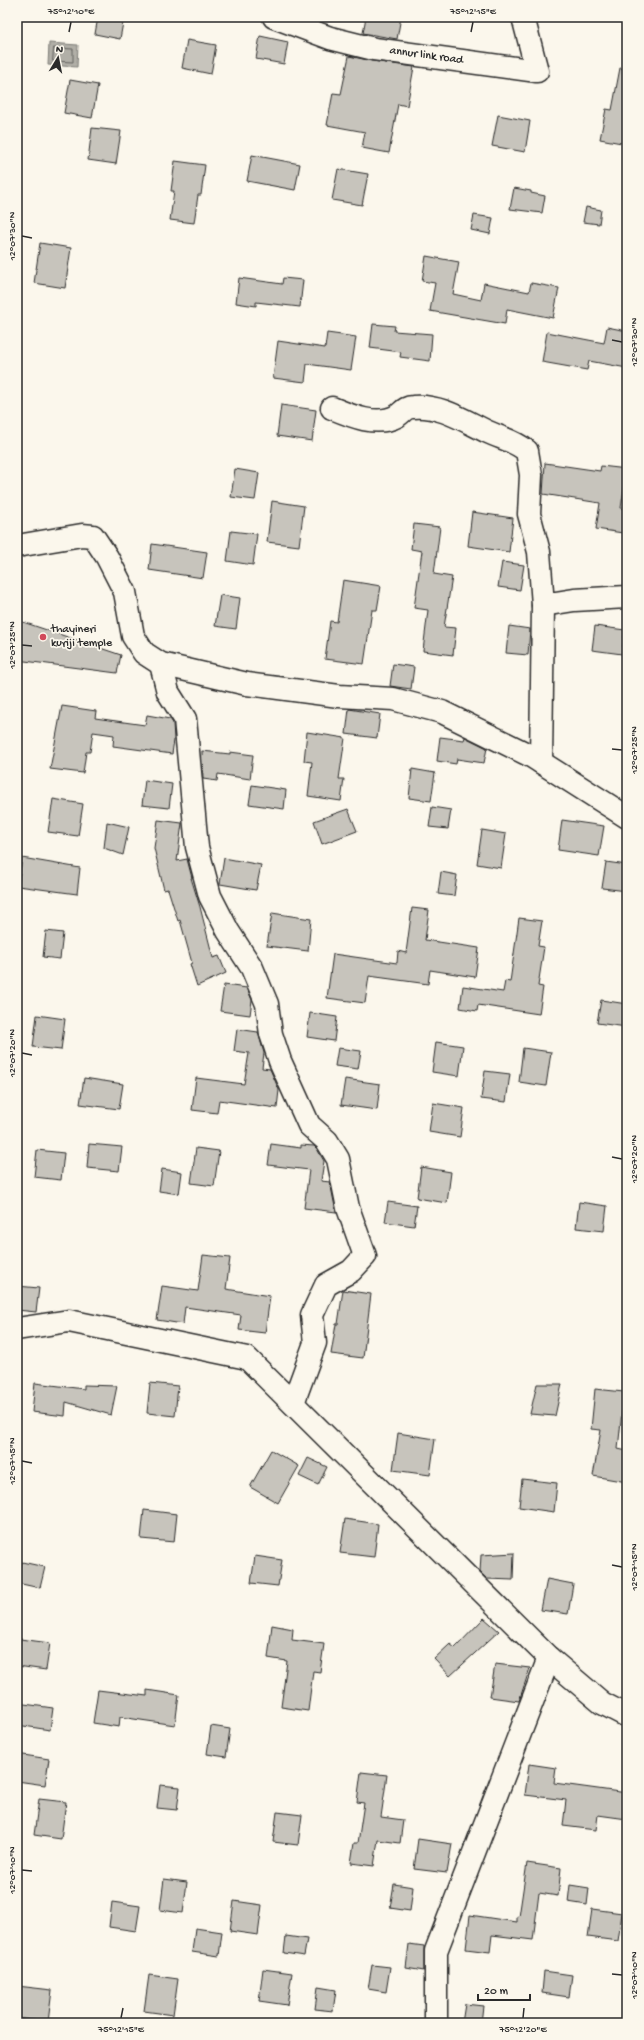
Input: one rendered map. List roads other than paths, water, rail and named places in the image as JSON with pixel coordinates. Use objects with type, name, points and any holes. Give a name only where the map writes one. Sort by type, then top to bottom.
[{"type":"street","name":"annur link road","points":[[274,17],[330,38],[374,49],[536,71],[524,21]]},
{"type":"street","points":[[332,408],[359,419],[381,420],[397,416],[405,409],[413,406],[429,409],[451,414],[490,433],[514,441],[527,450],[531,475],[529,514],[539,552],[543,605],[541,762]]},
{"type":"street","points":[[17,546],[82,535],[93,536],[107,557],[125,592],[133,636],[144,654],[161,664],[247,684],[339,696],[392,699],[442,712],[541,762],[627,817]]},
{"type":"street","points":[[543,605],[574,600],[627,597]]},
{"type":"street","points":[[161,664],[168,692],[184,719],[197,847],[210,896],[228,931],[252,968],[267,1004],[271,1034],[280,1061],[309,1125],[327,1140],[338,1159],[348,1208],[365,1256],[351,1271],[326,1285],[312,1315],[315,1343],[293,1404]]},
{"type":"street","points":[[17,1329],[69,1321],[246,1358],[549,1658],[602,1703],[627,1716]]},
{"type":"street","points":[[436,2023],[436,1951],[549,1658]]},
{"type":"water","points":[[49,43],[78,45],[77,67],[48,65]]},
{"type":"place","name":"thayineri kuriji temple","points":[[43,637]]}]
